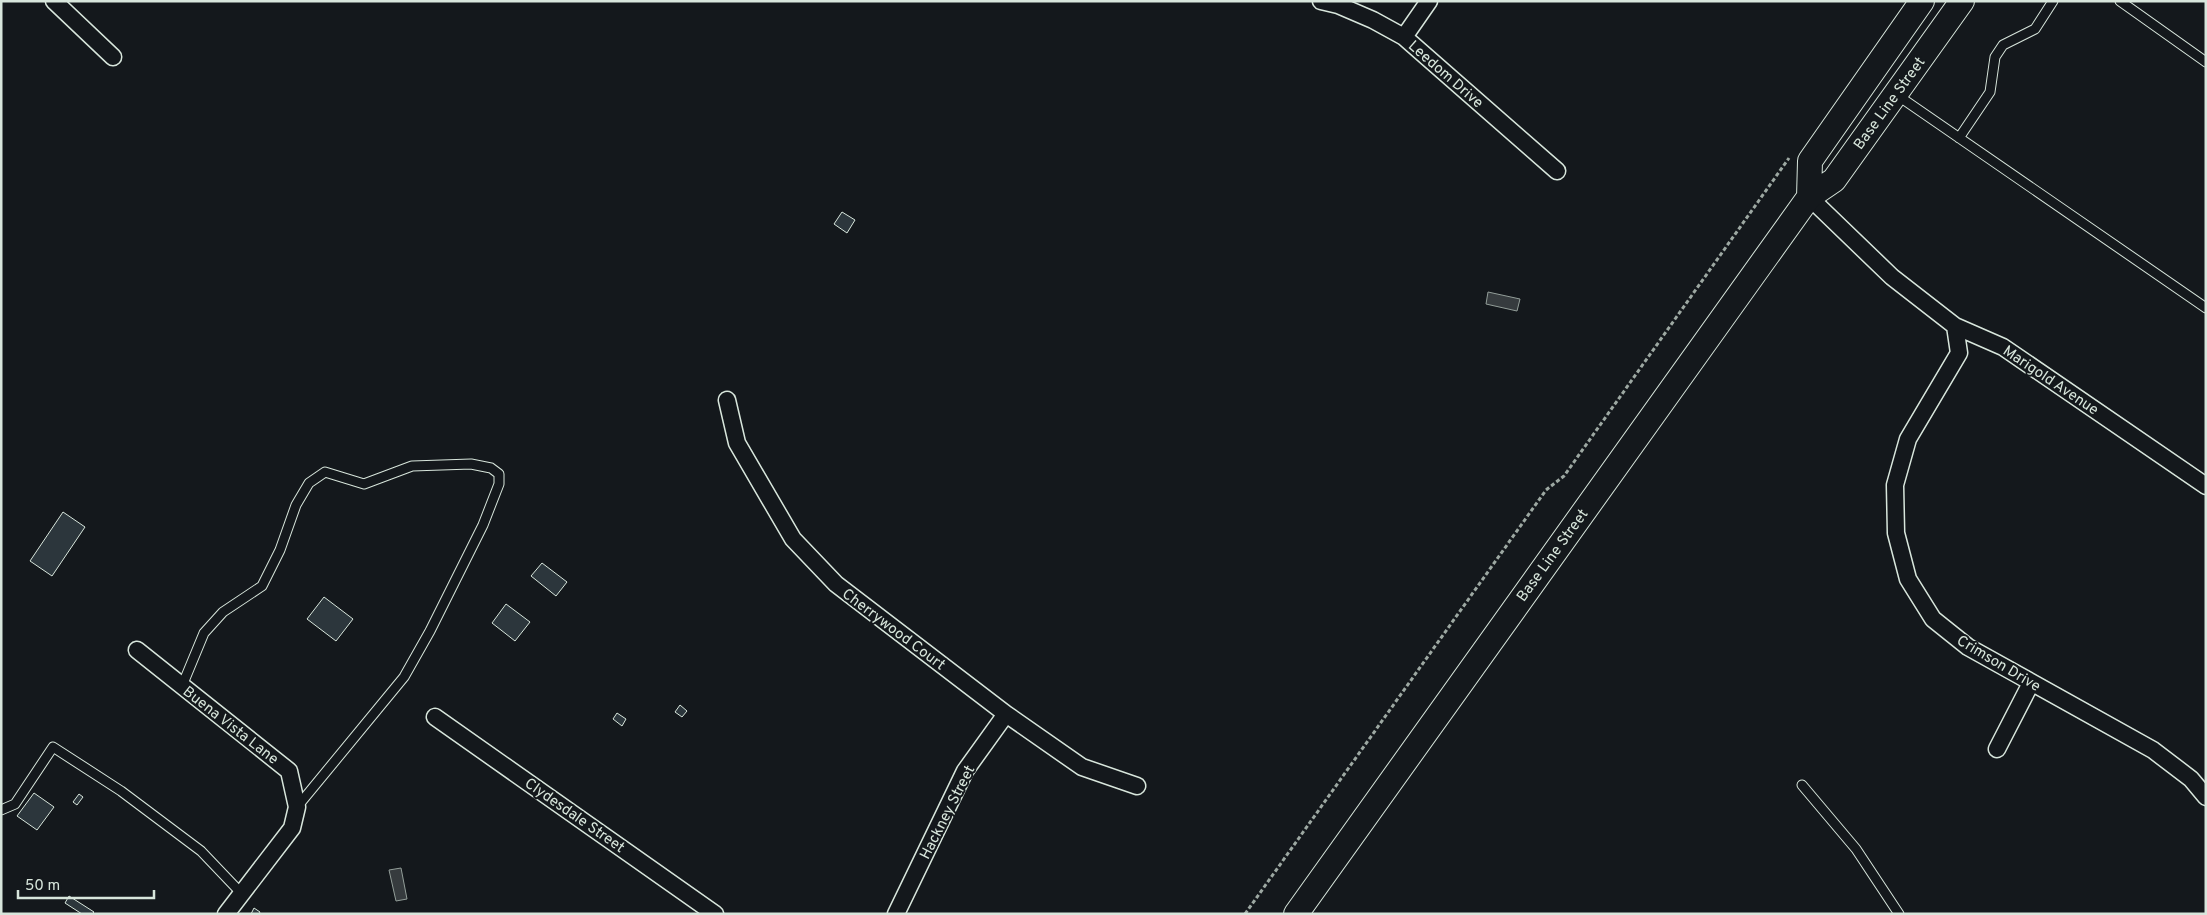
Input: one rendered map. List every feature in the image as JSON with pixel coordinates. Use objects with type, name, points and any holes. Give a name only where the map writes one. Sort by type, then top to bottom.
[{"type":"main road","name":"Base Line Street","points":[[1809,197],[1810,161],[1922,1]]},
{"type":"main road","name":"Base Line Street","points":[[1296,914],[1809,197],[1834,180],[1962,1]]},
{"type":"street","points":[[54,1],[113,57]]},
{"type":"street","name":"Leedom Drive","points":[[1320,1],[1338,5],[1404,37],[1557,170]]},
{"type":"street","points":[[1404,37],[1430,1]]},
{"type":"street","name":"Marigold Avenue","points":[[1809,197],[1892,277],[1955,326],[2003,347],[2206,486]]},
{"type":"street","name":"Crimson Drive","points":[[1955,326],[1959,353],[1908,439],[1895,485],[1896,533],[1908,579],[1933,618],[1968,647],[2153,750],[2191,779],[2206,797]]},
{"type":"street","name":"Cherrywood Court","points":[[727,400],[738,443],[793,539],[836,584],[1006,714],[1082,767],[1137,786]]},
{"type":"street","name":"Buena Vista Lane","points":[[137,650],[289,771],[297,807],[292,828],[226,914]]},
{"type":"street","points":[[1997,749],[2031,683]]},
{"type":"street","name":"Hackney Street","points":[[896,914],[965,771],[1006,714]]},
{"type":"street","name":"Clydesdale Street","points":[[435,717],[716,914]]},
{"type":"lane","points":[[1959,138],[1990,92],[1995,57],[2003,45],[2035,30],[2053,1]]},
{"type":"lane","points":[[2120,1],[2206,62]]},
{"type":"lane","points":[[1895,94],[2206,308]]},
{"type":"lane","points":[[182,686],[204,633],[223,612],[262,586],[280,550],[296,505],[309,483],[325,472],[364,484],[412,466],[471,464],[491,468],[499,474],[499,484],[483,525],[430,631],[404,677],[297,807]]},
{"type":"lane","points":[[1,810],[15,804],[53,747],[121,791],[201,851],[242,894]]},
{"type":"lane","points":[[1802,785],[1856,849],[1899,914]]},
{"type":"path","points":[[1244,914],[1546,490],[1564,476],[1792,154]]},
{"type":"shaded area","points":[[1488,292],[1520,299],[1517,311],[1486,304]]},
{"type":"shaded area","points":[[401,868],[407,899],[396,901],[389,870]]},
{"type":"building","points":[[842,212],[855,220],[847,233],[834,224]]},
{"type":"building","points":[[63,512],[85,527],[52,576],[30,561]]},
{"type":"building","points":[[542,563],[567,582],[556,596],[531,576]]},
{"type":"building","points":[[324,597],[353,619],[336,641],[307,619]]},
{"type":"building","points":[[506,604],[530,622],[515,641],[492,623]]},
{"type":"building","points":[[680,705],[687,711],[682,717],[675,712]]},
{"type":"building","points":[[617,713],[626,719],[622,726],[613,719]]},
{"type":"building","points":[[34,793],[54,807],[37,830],[17,816]]},
{"type":"building","points":[[79,794],[83,797],[77,805],[73,802]]},
{"type":"building","points":[[69,896],[94,912],[92,914],[82,914],[65,903]]},
{"type":"building","points":[[254,908],[260,912],[259,914],[251,914]]}]
